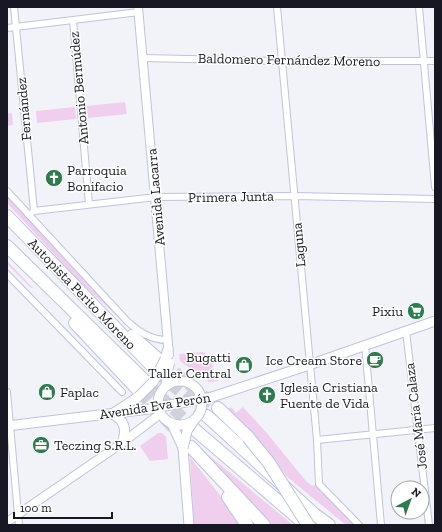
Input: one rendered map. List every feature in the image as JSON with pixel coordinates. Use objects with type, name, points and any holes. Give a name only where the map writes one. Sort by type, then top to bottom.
[{"type":"highway","name":"Autopista Perito Moreno","points":[[7,216],[84,296],[163,363]]},
{"type":"highway","name":"Autopista Perito Moreno","points":[[7,246],[84,333],[142,391]]},
{"type":"highway","points":[[218,408],[248,437],[269,463],[307,525]]},
{"type":"highway","points":[[207,416],[314,514],[329,525]]},
{"type":"highway","points":[[194,424],[307,525]]},
{"type":"highway","points":[[187,448],[206,465],[256,520],[264,525]]},
{"type":"highway","points":[[206,465],[247,525]]},
{"type":"main road","name":"Avenida Eva Perón","points":[[8,426],[112,414],[156,412],[212,397],[310,365],[435,321]]},
{"type":"main road","points":[[122,443],[125,432],[124,425],[120,419],[112,414],[154,381],[163,363],[168,344]]},
{"type":"main road","points":[[187,448],[172,424],[156,412],[158,396],[165,386],[176,381],[188,382],[197,389],[201,399],[201,410],[194,424],[187,431],[189,525]]},
{"type":"main road","points":[[172,424],[194,424]]},
{"type":"street","name":"Fernández","points":[[14,7],[31,213]]},
{"type":"street","name":"Laguna","points":[[277,7],[317,440],[319,484],[359,525]]},
{"type":"street","points":[[419,7],[435,187]]},
{"type":"street","points":[[7,28],[138,10]]},
{"type":"street","name":"Avenida Lacarra","points":[[138,10],[168,344]]},
{"type":"street","name":"Antonio Bermúdez","points":[[73,20],[89,204]]},
{"type":"street","name":"Baldomero Fernández Moreno","points":[[143,58],[282,61],[435,61]]},
{"type":"street","points":[[7,191],[31,213],[112,306],[133,327],[168,344]]},
{"type":"street","name":"Primera Junta","points":[[31,213],[89,204],[156,197],[295,196],[435,199]]},
{"type":"street","points":[[7,274],[122,392]]},
{"type":"street","name":"José María Calaza","points":[[406,331],[429,525]]},
{"type":"street","points":[[365,345],[381,525]]},
{"type":"street","points":[[163,363],[165,386]]},
{"type":"street","points":[[7,392],[8,426],[19,525]]},
{"type":"street","points":[[7,522],[122,443],[156,412]]},
{"type":"street","points":[[317,440],[435,428]]},
{"type":"shaded area","points":[[125,102],[127,114],[88,118],[87,106]]},
{"type":"shaded area","points":[[75,107],[76,119],[37,123],[36,111]]},
{"type":"shaded area","points":[[12,113],[13,125],[7,126],[7,114]]},
{"type":"shaded area","points":[[7,195],[98,294],[136,332],[157,349],[159,354],[81,283],[7,203]]},
{"type":"shaded area","points":[[7,261],[33,288],[31,288],[7,264]]},
{"type":"shaded area","points":[[203,352],[209,356],[218,381],[209,382],[180,361],[179,354]]},
{"type":"shaded area","points":[[231,407],[236,413],[243,407],[266,432],[306,481],[312,486],[317,484],[356,525],[346,525],[286,476],[250,430],[228,409]]},
{"type":"shaded area","points":[[158,433],[162,433],[166,437],[168,459],[150,461],[140,446]]},
{"type":"shaded area","points":[[194,443],[293,525],[269,525]]},
{"type":"shaded area","points":[[190,457],[243,525],[194,525]]},
{"type":"tunnel","points":[[161,361],[218,408]]},
{"type":"tunnel","points":[[157,371],[207,416]]},
{"type":"tunnel","points":[[148,384],[194,429]]},
{"type":"tunnel","points":[[140,392],[178,433]]},
{"type":"place","name":"Parroquia Bonifacio","points":[[54,178]]},
{"type":"place","name":"Pixiu","points":[[416,311]]},
{"type":"place","name":"Ice Cream Store","points":[[375,360]]},
{"type":"place","name":"Bugatti Taller Central","points":[[244,365]]},
{"type":"place","name":"Faplac","points":[[47,392]]},
{"type":"place","name":"Iglesia Cristiana Fuente de Vida","points":[[267,395]]},
{"type":"place","name":"Teczing S.R.L.","points":[[41,445]]}]
